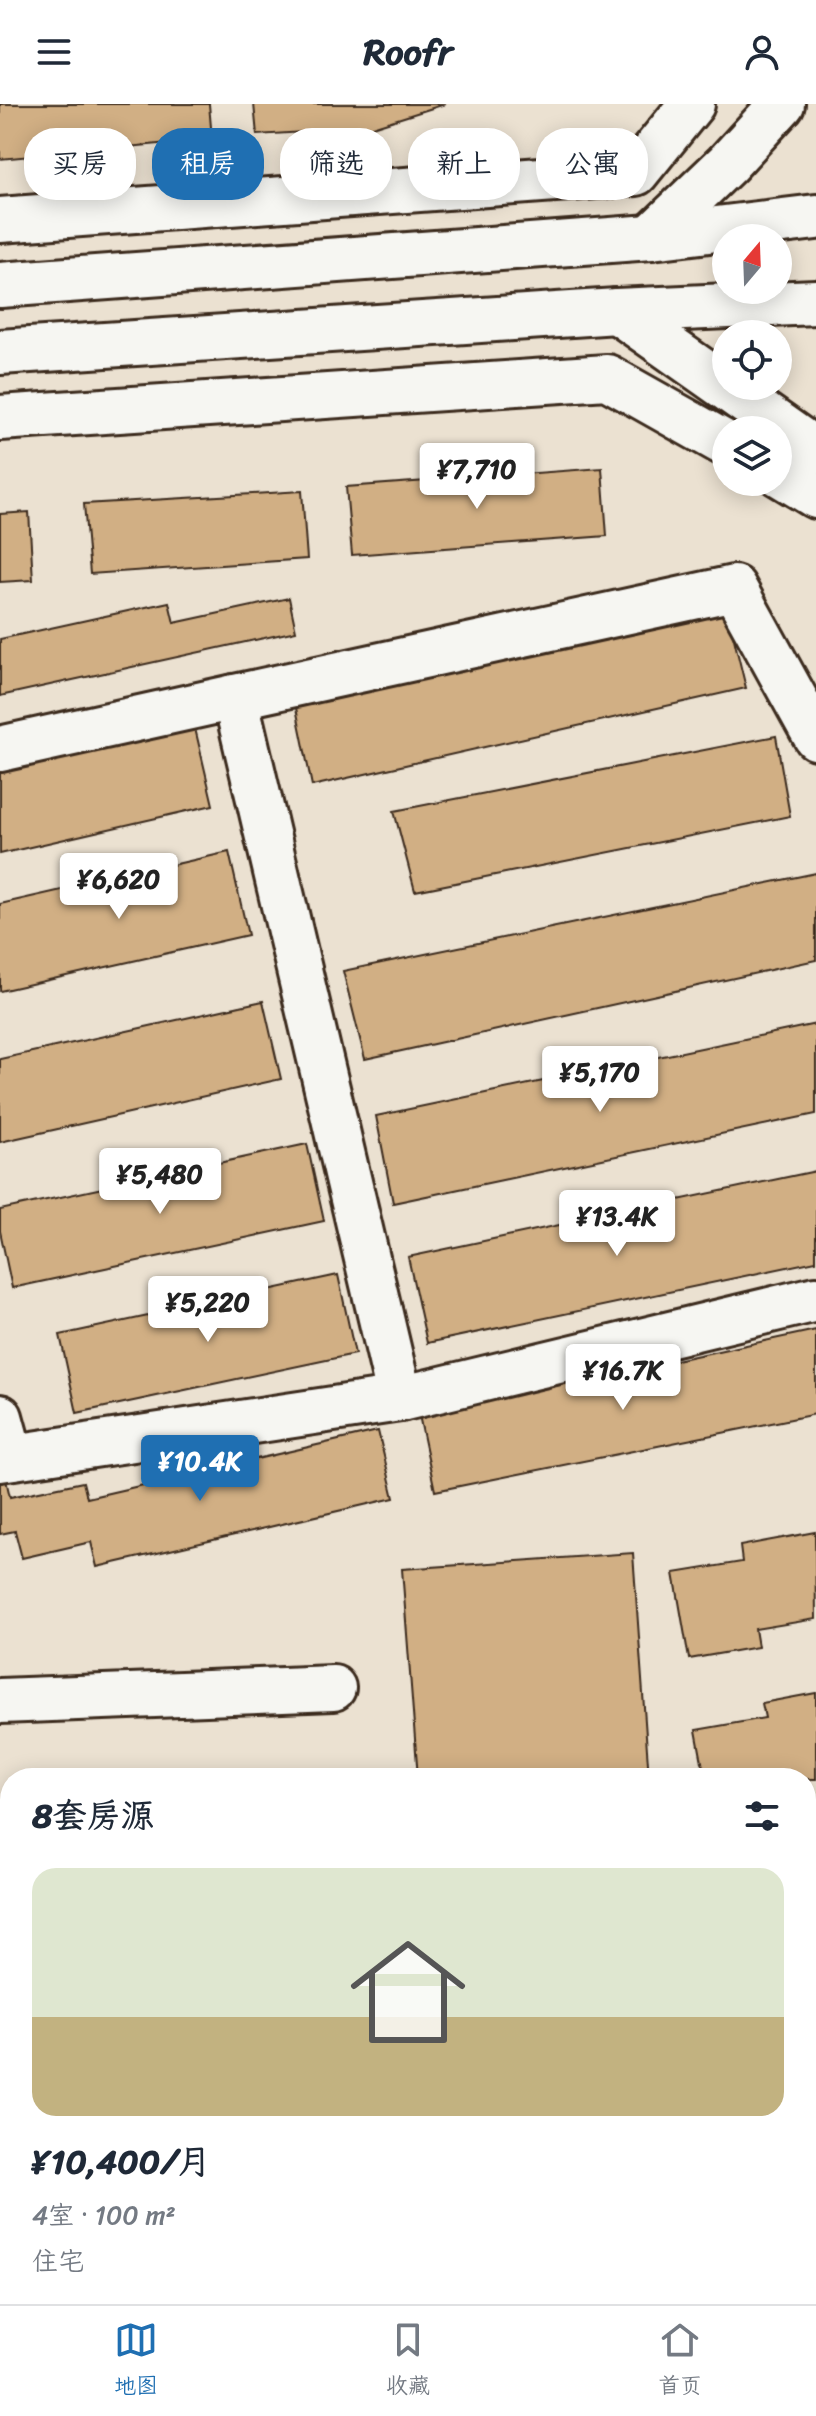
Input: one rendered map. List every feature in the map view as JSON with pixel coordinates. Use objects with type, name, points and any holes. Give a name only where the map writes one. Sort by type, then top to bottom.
[{"type":"main road","points":[[0,220],[636,173],[692,104]]},
{"type":"main road","points":[[651,237],[727,164],[782,104]]},
{"type":"main road","points":[[0,285],[651,237],[816,217]]},
{"type":"main road","points":[[0,352],[617,311],[816,302]]},
{"type":"main road","points":[[617,311],[816,451]]},
{"type":"main road","points":[[0,418],[607,377],[712,436]]},
{"type":"main road","points":[[792,481],[816,496]]},
{"type":"main road","points":[[0,749],[734,588],[816,737]]},
{"type":"main road","points":[[235,697],[400,1399]]},
{"type":"main road","points":[[4,1444],[400,1399],[816,1299]]},
{"type":"main road","points":[[0,1701],[333,1688]]},
{"type":"building","points":[[0,104],[209,104],[211,128],[152,128],[152,145],[136,146],[136,128],[24,128],[24,157],[0,159]]},
{"type":"building","points":[[254,104],[445,104],[369,128],[280,128],[280,134],[264,135],[264,128],[256,128]]},
{"type":"building","points":[[602,468],[607,536],[352,555],[346,487]]},
{"type":"building","points":[[302,491],[307,559],[90,574],[84,504]]},
{"type":"building","points":[[29,512],[33,580],[0,582],[0,514]]},
{"type":"building","points":[[289,598],[296,631],[0,696],[0,639],[169,602],[174,623]]},
{"type":"building","points":[[726,606],[746,688],[312,786],[295,703]]},
{"type":"building","points":[[194,724],[213,805],[0,854],[0,768]]},
{"type":"building","points":[[776,736],[790,816],[415,891],[394,811]]},
{"type":"building","points":[[229,852],[248,935],[0,991],[0,904]]},
{"type":"building","points":[[816,873],[816,960],[365,1059],[343,971]]},
{"type":"building","points":[[263,1001],[281,1079],[0,1142],[0,1059]]},
{"type":"building","points":[[816,1024],[816,1114],[393,1203],[376,1116]]},
{"type":"building","points":[[307,1144],[324,1221],[12,1288],[0,1231],[0,1210]]},
{"type":"building","points":[[816,1171],[816,1261],[427,1343],[408,1257]]},
{"type":"building","points":[[338,1275],[355,1354],[77,1413],[60,1335]]},
{"type":"building","points":[[816,1330],[816,1414],[435,1491],[419,1415]]},
{"type":"building","points":[[378,1431],[394,1498],[97,1567],[91,1542],[22,1558],[15,1531],[0,1534],[0,1472],[4,1471],[10,1497],[83,1482],[87,1498]]},
{"type":"building","points":[[815,1532],[816,1619],[755,1629],[758,1647],[689,1659],[674,1573],[742,1562],[740,1546]]},
{"type":"building","points":[[633,1553],[648,1768],[417,1768],[402,1569]]},
{"type":"building","points":[[816,1693],[816,1768],[703,1768],[696,1730],[765,1718],[762,1703]]}]
